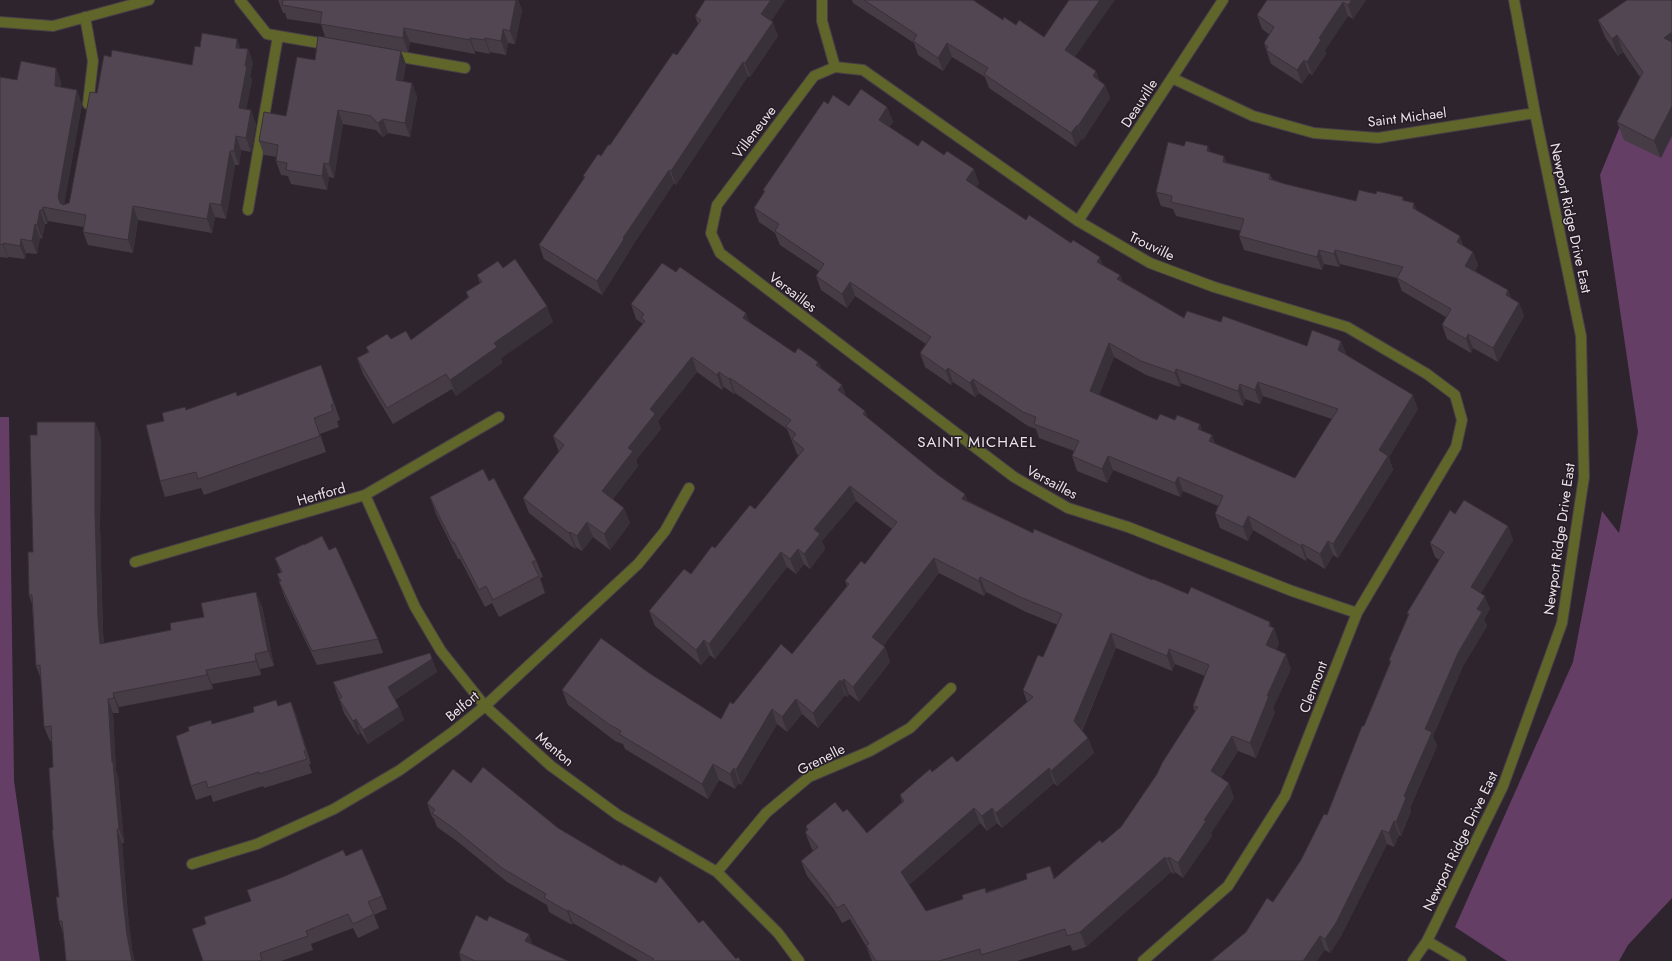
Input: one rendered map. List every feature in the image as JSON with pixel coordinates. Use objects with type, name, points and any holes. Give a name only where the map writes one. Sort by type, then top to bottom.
[{"type":"street","points":[[0,22],[53,26],[149,0]]},
{"type":"street","points":[[240,0],[267,34],[340,47]]},
{"type":"street","points":[[822,0],[822,21],[835,66]]},
{"type":"street","name":"Deauville","points":[[1078,221],[1224,0]]},
{"type":"street","name":"Newport Ridge Drive East","points":[[1413,961],[1427,941],[1503,786],[1562,623],[1584,477],[1581,336],[1535,113],[1514,0]]},
{"type":"street","points":[[85,17],[93,61],[87,111]]},
{"type":"street","points":[[248,210],[278,36]]},
{"type":"street","points":[[380,54],[465,68]]},
{"type":"street","name":"Trouville","points":[[835,66],[863,70],[1078,221],[1150,263],[1214,287],[1347,327],[1427,374],[1455,395]]},
{"type":"street","name":"Villeneuve","points":[[720,253],[711,233],[717,205],[814,76],[835,66]]},
{"type":"street","name":"Saint Michael","points":[[1172,78],[1253,116],[1314,133],[1378,138],[1535,113]]},
{"type":"street","name":"Versailles","points":[[720,253],[1014,477],[1068,508],[1128,527],[1292,591],[1357,613]]},
{"type":"street","name":"Clermont","points":[[1143,961],[1228,886],[1285,796],[1357,613],[1456,446],[1462,420],[1455,395]]},
{"type":"street","name":"Hertford","points":[[135,562],[364,495],[499,417]]},
{"type":"street","name":"Belfort","points":[[192,864],[257,844],[334,809],[400,770],[454,731],[485,706],[638,564],[665,531],[689,488]]},
{"type":"street","name":"Menton","points":[[364,495],[415,608],[441,651],[485,706],[551,766],[618,815],[717,872],[778,933],[799,961]]},
{"type":"street","name":"Grenelle","points":[[717,872],[766,813],[809,777],[870,751],[910,728],[951,688]]},
{"type":"street","points":[[1427,941],[1461,961]]},
{"type":"shaded area","points":[[1672,0],[1672,898],[1628,945],[1619,961],[1507,961],[1455,927],[1573,662],[1602,511],[1619,533],[1638,432],[1600,175]]},
{"type":"shaded area","points":[[0,417],[9,417],[14,781],[40,961],[0,961]]},
{"type":"building","points":[[283,0],[516,0],[510,31],[503,29],[501,41],[485,38],[485,40],[470,38],[470,40],[404,28],[403,38],[320,24],[322,12],[282,5]]},
{"type":"building","points":[[705,0],[771,0],[761,14],[773,22],[745,63],[743,62],[671,171],[669,170],[623,238],[624,239],[597,281],[539,245],[585,177],[583,176],[598,154],[601,156],[608,145],[610,145],[673,53],[677,55],[701,20],[695,16]]},
{"type":"building","points":[[864,0],[973,0],[1003,20],[1004,17],[1016,25],[1019,20],[1044,37],[1069,0],[1100,0],[1065,50],[1096,71],[1093,76],[1105,85],[1078,126],[1077,125],[1071,133],[984,74],[988,68],[947,43],[938,58],[913,41],[917,35]]},
{"type":"building","points":[[1267,0],[1352,0],[1348,5],[1343,2],[1319,38],[1321,40],[1307,62],[1304,60],[1297,70],[1266,50],[1268,47],[1264,43],[1274,27],[1257,15]]},
{"type":"building","points":[[1627,0],[1672,0],[1672,32],[1664,38],[1672,42],[1672,106],[1654,141],[1617,122],[1643,72],[1617,35],[1612,39],[1598,20]]},
{"type":"building","points":[[202,33],[237,39],[236,48],[248,49],[245,66],[247,66],[239,108],[251,110],[246,138],[236,136],[234,151],[230,151],[221,205],[210,203],[207,219],[133,206],[128,240],[83,232],[86,215],[43,207],[42,210],[40,210],[37,225],[35,224],[32,241],[21,239],[20,246],[3,243],[3,245],[0,244],[0,77],[17,80],[21,61],[56,68],[55,86],[77,90],[58,197],[60,203],[63,205],[69,203],[90,92],[97,93],[104,55],[111,57],[112,50],[192,65],[195,46],[200,47]]},
{"type":"building","points":[[318,36],[401,51],[396,80],[412,83],[405,123],[383,119],[378,123],[371,116],[338,110],[329,164],[324,163],[322,176],[286,170],[287,163],[276,161],[278,145],[259,141],[264,112],[286,116],[297,57],[315,60]]},
{"type":"building","points":[[861,89],[887,107],[879,120],[918,146],[922,140],[944,155],[947,151],[974,169],[966,180],[1026,220],[1029,215],[1071,243],[1073,240],[1100,257],[1097,262],[1120,275],[1117,279],[1184,318],[1187,311],[1221,322],[1223,316],[1307,346],[1312,330],[1341,341],[1338,350],[1413,395],[1379,450],[1388,456],[1333,544],[1328,541],[1320,554],[1302,544],[1301,546],[1248,516],[1243,527],[1215,514],[1223,496],[1178,477],[1175,483],[1108,456],[1102,469],[1072,456],[1079,441],[1034,424],[1036,417],[1023,412],[973,379],[970,383],[948,368],[946,371],[920,353],[931,337],[850,282],[842,294],[816,276],[824,264],[775,231],[779,224],[754,208],[765,191],[763,190],[824,101],[828,104],[833,95],[849,106]],"holes":[[[1109,343],[1141,361],[1175,373],[1176,369],[1238,391],[1240,384],[1255,390],[1258,382],[1338,409],[1295,478],[1209,441],[1212,435],[1198,429],[1200,424],[1177,415],[1175,420],[1160,414],[1157,420],[1090,391]]]},
{"type":"building","points":[[1186,141],[1208,146],[1207,151],[1224,156],[1223,162],[1270,174],[1269,179],[1285,184],[1356,201],[1359,190],[1376,194],[1377,191],[1403,197],[1402,200],[1414,203],[1413,208],[1460,236],[1457,242],[1473,252],[1465,266],[1508,290],[1506,295],[1519,303],[1493,348],[1468,334],[1466,339],[1442,325],[1451,309],[1397,278],[1403,267],[1335,250],[1334,254],[1319,250],[1317,257],[1239,236],[1244,219],[1171,202],[1172,196],[1156,192],[1168,142],[1184,146]]},
{"type":"building","points":[[515,259],[547,306],[494,343],[497,347],[450,380],[446,374],[387,408],[357,358],[369,352],[366,347],[387,334],[391,339],[406,331],[411,340],[469,297],[466,292],[482,282],[477,275],[498,261],[503,268]]},
{"type":"building","points":[[662,263],[676,272],[680,267],[746,313],[743,318],[795,353],[798,348],[818,362],[816,365],[842,385],[838,390],[865,411],[863,414],[938,475],[965,494],[962,499],[1033,533],[1034,529],[1188,594],[1191,587],[1270,622],[1269,626],[1274,628],[1266,645],[1286,654],[1267,696],[1269,696],[1250,743],[1232,736],[1211,771],[1229,783],[1178,863],[1169,857],[1168,859],[1165,857],[1080,932],[1067,936],[1065,929],[981,955],[980,949],[939,961],[876,961],[866,945],[869,944],[844,904],[837,908],[828,894],[801,861],[818,847],[805,832],[808,830],[806,826],[835,802],[843,812],[847,809],[867,833],[904,801],[900,795],[930,769],[932,772],[952,756],[957,762],[1033,697],[1023,690],[1038,655],[1043,657],[1062,614],[1020,597],[980,577],[979,581],[934,558],[872,637],[885,647],[853,687],[844,679],[841,682],[840,680],[813,713],[796,699],[782,717],[772,709],[736,770],[734,768],[730,774],[713,764],[702,784],[619,734],[621,731],[610,725],[562,690],[601,638],[649,673],[721,719],[730,702],[733,704],[781,644],[792,654],[849,584],[845,581],[861,561],[865,564],[897,522],[850,486],[814,529],[820,534],[804,554],[798,549],[790,559],[781,552],[709,644],[704,640],[696,650],[649,611],[684,569],[691,574],[712,546],[715,548],[750,505],[755,509],[804,449],[792,439],[796,434],[786,426],[791,420],[730,378],[729,379],[719,372],[717,375],[692,357],[650,409],[655,414],[628,448],[633,451],[602,491],[624,508],[604,534],[587,522],[577,536],[570,532],[569,533],[523,498],[564,445],[553,436],[645,321],[641,318],[644,314],[631,304]],"holes":[[[1111,633],[1167,656],[1169,649],[1209,665],[1193,706],[1198,707],[1162,763],[1157,774],[1121,827],[1102,843],[1100,840],[1054,879],[1050,866],[1026,874],[1027,879],[986,893],[985,888],[962,895],[963,899],[926,911],[901,872],[974,808],[982,816],[992,808],[996,813],[1049,768],[1051,771],[1088,738],[1074,721]]]},
{"type":"building","points":[[321,365],[334,404],[331,405],[333,411],[314,418],[320,436],[198,479],[196,472],[160,481],[146,425],[164,421],[162,413],[185,407],[186,410],[236,392],[237,396]]},
{"type":"building","points":[[37,422],[95,422],[95,512],[100,644],[171,630],[170,623],[204,617],[201,603],[256,592],[268,651],[255,654],[256,661],[206,670],[207,675],[113,693],[114,698],[108,699],[112,762],[119,829],[117,829],[123,900],[132,961],[66,961],[62,921],[59,921],[56,897],[59,897],[52,830],[49,768],[53,767],[51,726],[44,727],[40,665],[36,666],[32,595],[29,595],[28,552],[33,552],[30,435],[37,435]]},
{"type":"building","points":[[483,469],[489,481],[494,478],[536,560],[532,562],[539,576],[493,600],[486,586],[479,590],[454,542],[452,542],[430,497]]},
{"type":"building","points":[[1464,500],[1508,526],[1471,587],[1485,596],[1477,609],[1482,612],[1458,653],[1425,729],[1432,732],[1404,796],[1406,798],[1396,822],[1394,821],[1389,833],[1382,830],[1336,923],[1325,939],[1320,936],[1303,961],[1211,961],[1246,932],[1267,898],[1273,902],[1301,860],[1324,814],[1327,815],[1362,726],[1364,726],[1391,661],[1389,660],[1409,614],[1407,613],[1444,552],[1430,543],[1450,510],[1455,514]]},
{"type":"building","points":[[322,536],[329,550],[336,547],[378,639],[312,651],[279,582],[281,581],[277,574],[282,572],[275,558]]},
{"type":"building","points":[[430,653],[432,659],[388,687],[399,707],[363,730],[356,719],[353,721],[339,699],[342,697],[333,682]]},
{"type":"building","points":[[276,700],[278,706],[291,702],[306,750],[304,751],[307,759],[208,788],[206,781],[191,786],[176,736],[189,731],[188,727],[211,720],[212,724],[254,712],[253,707]]},
{"type":"building","points":[[483,767],[558,828],[622,866],[622,864],[656,883],[660,876],[699,923],[703,920],[736,959],[738,957],[741,961],[652,961],[654,959],[544,898],[546,894],[502,868],[432,813],[435,810],[427,803],[453,769],[471,783]]},
{"type":"building","points":[[362,849],[382,896],[368,902],[374,914],[353,924],[348,914],[306,931],[308,936],[260,953],[262,960],[203,961],[192,929],[206,924],[204,917],[251,901],[247,890],[283,877],[343,850],[346,856]]},
{"type":"building","points":[[476,915],[487,921],[489,916],[529,934],[525,941],[568,961],[475,961],[459,953]]},
{"type":"district","name":"SAINT MICHAEL","points":[[977,442]]}]
